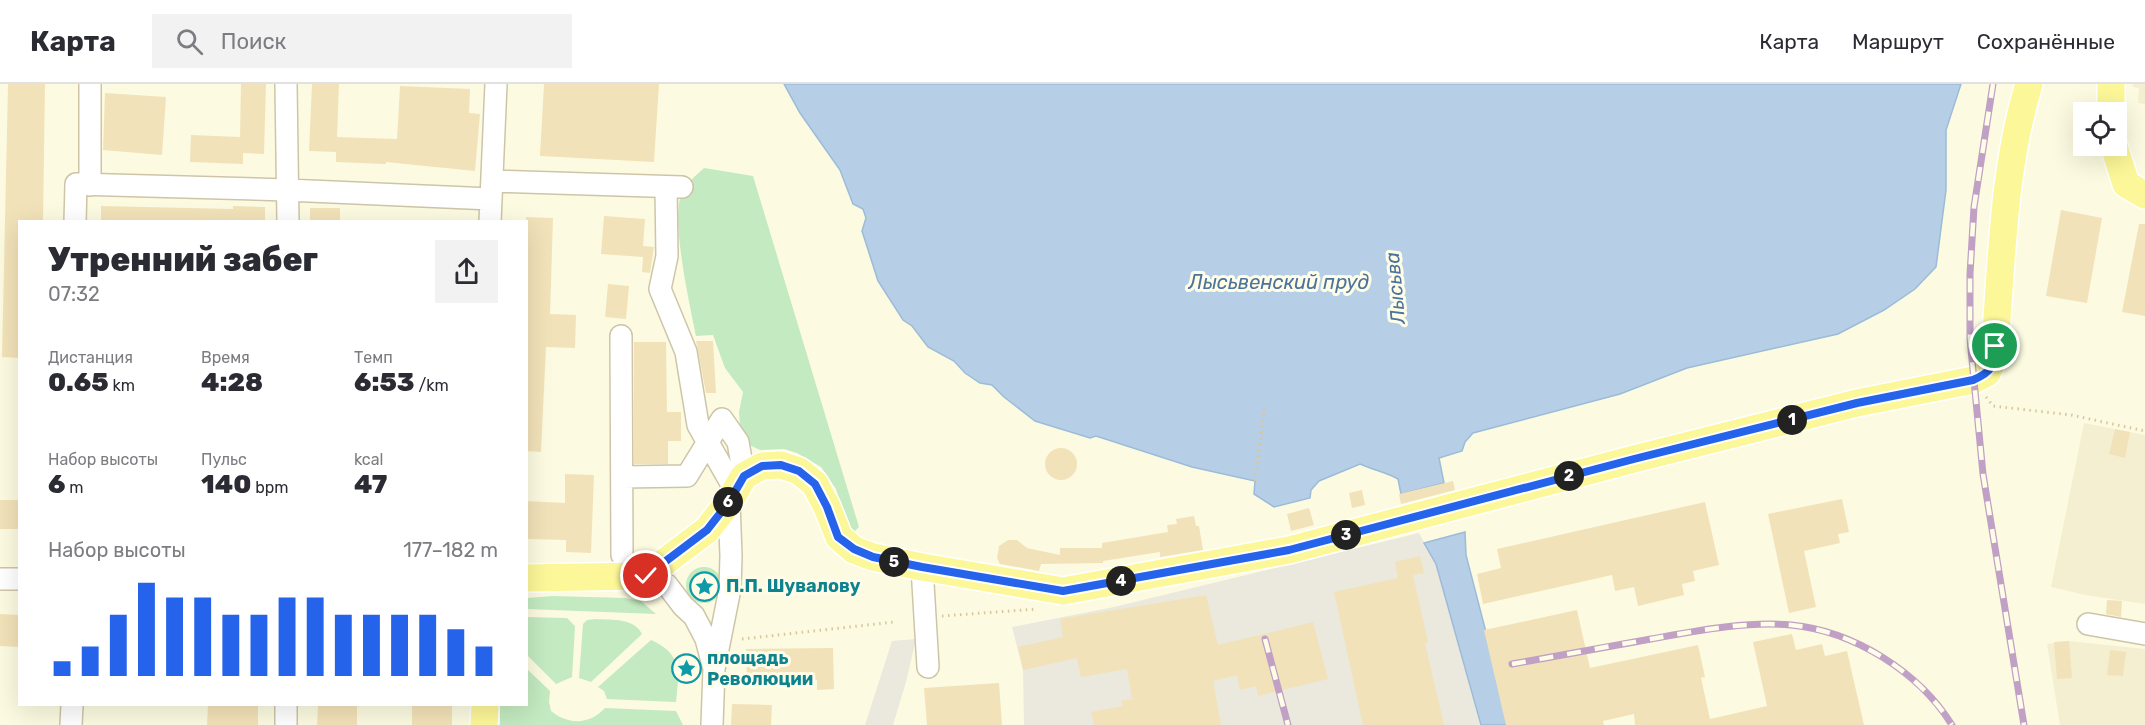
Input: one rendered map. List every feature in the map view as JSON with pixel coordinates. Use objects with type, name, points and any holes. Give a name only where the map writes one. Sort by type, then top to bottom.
[{"type":"main road","points":[[528,578],[646,576],[707,530],[736,489],[762,466],[781,465],[799,471],[815,484],[827,507],[838,537],[854,549],[873,557],[922,567],[1063,591],[1289,550],[1645,456],[1857,403],[1973,380],[1987,373],[1994,357],[2000,263],[2008,194],[2020,120],[2029,84]]},
{"type":"main road","points":[[2110,102],[2111,84]]},
{"type":"main road","points":[[2117,156],[2126,184],[2145,195]]},
{"type":"main road","points":[[484,725],[485,706]]},
{"type":"street","points":[[90,84],[90,185]]},
{"type":"street","points":[[286,84],[288,220]]},
{"type":"street","points":[[490,220],[496,84]]},
{"type":"street","points":[[75,220],[75,184],[288,190],[674,187],[668,256],[660,289],[686,352],[698,425],[736,489]]},
{"type":"street","points":[[621,336],[622,555]]},
{"type":"street","points":[[622,477],[687,476],[722,419],[738,442],[730,589],[714,669],[712,725]]},
{"type":"street","points":[[922,567],[928,667]]},
{"type":"street","points":[[646,576],[667,585],[694,616],[706,639],[714,669]]},
{"type":"street","points":[[0,579],[18,579]]},
{"type":"street","points":[[2088,624],[2145,634]]},
{"type":"street","points":[[71,725],[72,706]]},
{"type":"street","points":[[286,706],[286,725]]},
{"type":"path","points":[[1255,481],[1265,404]]},
{"type":"path","points":[[1993,406],[2071,415],[2145,431]]},
{"type":"path","points":[[742,639],[894,622]]},
{"type":"shaded area","points":[[2133,84],[2145,84],[2145,104],[2138,103],[2139,88],[2133,87]]},
{"type":"shaded area","points":[[2084,423],[2145,435],[2145,604],[2085,595],[2051,587]]},
{"type":"shaded area","points":[[1419,533],[1436,564],[1480,725],[1024,725],[1023,670],[1012,627],[1114,607]]},
{"type":"shaded area","points":[[916,639],[893,725],[865,725],[892,641]]},
{"type":"shaded area","points":[[2069,641],[2145,649],[2145,725],[2060,725],[2047,644]]},
{"type":"green space","points":[[704,168],[753,176],[859,527],[854,532],[848,530],[836,489],[821,467],[797,453],[784,449],[760,450],[741,441],[739,412],[743,392],[725,368],[713,335],[696,336],[682,262],[678,222],[682,192]]},
{"type":"green space","points":[[704,567],[716,573],[722,585],[716,597],[704,603],[692,597],[686,585],[692,573]]},
{"type":"green space","points":[[553,596],[625,598],[641,601],[656,614],[528,609],[528,598]]},
{"type":"green space","points":[[528,617],[567,618],[575,626],[572,677],[556,684],[528,656]]},
{"type":"green space","points":[[587,620],[628,622],[642,634],[591,682],[579,678],[583,624]]},
{"type":"green space","points":[[651,640],[669,652],[677,665],[676,702],[607,699],[604,691],[598,687]]},
{"type":"green space","points":[[528,670],[550,691],[551,711],[564,719],[586,720],[593,718],[605,708],[676,711],[683,725],[500,725],[500,706],[528,706]]},
{"type":"water","name":"Лысьвенский пруд","points":[[784,84],[1961,84],[1946,130],[1946,190],[1936,267],[1915,289],[1884,310],[1838,334],[1687,368],[1620,394],[1473,433],[1465,442],[1462,451],[1439,458],[1444,483],[1401,494],[1398,479],[1360,464],[1319,481],[1311,490],[1310,498],[1274,507],[1254,494],[1255,481],[1192,467],[1096,436],[1090,438],[1035,421],[992,385],[980,383],[965,373],[954,361],[928,347],[912,326],[903,320],[878,281],[862,231],[866,218],[863,209],[853,204],[840,170],[800,113]]},
{"type":"water","points":[[1465,532],[1466,555],[1510,725],[1481,725],[1436,564],[1424,543]]},
{"type":"building","points":[[8,84],[45,84],[43,220],[18,220],[18,358],[2,357]]},
{"type":"building","points":[[241,84],[266,84],[264,154],[243,153],[243,164],[190,162],[191,135],[240,137]]},
{"type":"building","points":[[312,84],[339,84],[337,137],[397,139],[400,86],[470,89],[469,113],[480,114],[475,171],[386,162],[386,164],[336,162],[336,152],[309,151]]},
{"type":"building","points":[[544,84],[659,84],[654,162],[540,156]]},
{"type":"building","points":[[105,93],[166,97],[162,155],[103,150]]},
{"type":"building","points":[[101,206],[233,209],[233,206],[265,207],[265,220],[101,220]]},
{"type":"building","points":[[310,208],[340,208],[340,220],[310,220]]},
{"type":"building","points":[[2061,210],[2102,218],[2087,303],[2046,296]]},
{"type":"building","points":[[604,216],[645,219],[643,246],[654,247],[650,273],[642,272],[643,257],[601,254]]},
{"type":"building","points":[[526,217],[553,218],[550,314],[576,315],[575,348],[546,347],[541,452],[528,451],[528,220]]},
{"type":"building","points":[[2139,224],[2145,224],[2145,316],[2122,312]]},
{"type":"building","points":[[608,284],[629,286],[626,319],[605,317]]},
{"type":"building","points":[[696,341],[713,341],[716,393],[706,393]]},
{"type":"building","points":[[634,342],[666,342],[667,412],[681,412],[681,441],[668,441],[668,464],[634,464]]},
{"type":"building","points":[[2115,429],[2130,432],[2125,458],[2109,454]]},
{"type":"building","points":[[1061,448],[1072,453],[1077,464],[1072,475],[1061,480],[1050,475],[1045,464],[1050,453]]},
{"type":"building","points":[[565,474],[594,475],[591,553],[566,552],[566,540],[528,539],[528,501],[565,503]]},
{"type":"building","points":[[1453,481],[1455,490],[1401,504],[1399,494]]},
{"type":"building","points":[[1362,490],[1365,505],[1352,508],[1349,493]]},
{"type":"building","points":[[1842,499],[1849,532],[1838,534],[1840,543],[1804,551],[1816,607],[1789,613],[1768,514]]},
{"type":"building","points":[[0,500],[18,500],[18,529],[0,529]]},
{"type":"building","points":[[1705,502],[1719,565],[1693,571],[1695,581],[1682,584],[1684,595],[1638,606],[1634,587],[1615,591],[1612,575],[1483,604],[1477,574],[1501,568],[1497,549]]},
{"type":"building","points":[[1309,508],[1314,525],[1291,531],[1287,514]]},
{"type":"building","points":[[1194,516],[1196,526],[1199,526],[1203,550],[1160,557],[1160,552],[1103,561],[1103,563],[1041,564],[1039,571],[1000,564],[997,558],[999,546],[1008,540],[1017,540],[1027,548],[1060,555],[1060,548],[1102,548],[1102,543],[1168,532],[1167,525],[1177,524],[1176,519]]},
{"type":"building","points":[[1420,556],[1424,573],[1413,575],[1428,642],[1425,643],[1444,725],[1363,725],[1334,592],[1398,578],[1395,562]]},
{"type":"building","points":[[1206,595],[1218,645],[1313,622],[1328,679],[1258,696],[1256,686],[1240,690],[1237,675],[1213,681],[1221,725],[1094,725],[1091,712],[1123,706],[1121,701],[1132,699],[1127,669],[1081,677],[1077,658],[1023,670],[1018,647],[1063,637],[1060,619]]},
{"type":"building","points":[[2107,600],[2122,601],[2121,617],[2106,614]]},
{"type":"building","points":[[1577,610],[1590,668],[1698,645],[1705,677],[1701,678],[1710,719],[1767,706],[1753,642],[1792,634],[1796,650],[1822,644],[1825,656],[1847,651],[1864,725],[1635,725],[1634,714],[1603,721],[1604,725],[1506,725],[1484,630]]},
{"type":"building","points":[[0,614],[18,615],[18,647],[0,646]]},
{"type":"building","points":[[2069,641],[2072,678],[2057,679],[2054,642]]},
{"type":"building","points":[[833,648],[834,689],[817,690],[817,680],[747,681],[746,649]]},
{"type":"building","points":[[2110,650],[2126,652],[2123,676],[2107,675]]},
{"type":"building","points":[[999,683],[1002,725],[927,725],[924,688]]},
{"type":"building","points":[[732,704],[772,705],[771,725],[731,725]]},
{"type":"building","points":[[208,706],[258,706],[258,725],[207,725]]},
{"type":"building","points":[[318,706],[357,706],[357,725],[317,725]]},
{"type":"building","points":[[412,706],[452,706],[452,725],[412,725]]},
{"type":"railway","points":[[1993,84],[1974,207],[1970,274],[1970,339],[1983,474],[2024,725]]},
{"type":"railway","points":[[1512,664],[1685,633],[1756,624],[1791,625],[1838,636],[1883,657],[1922,688],[1952,725]]},
{"type":"railway","points":[[1265,639],[1288,725]]},
{"type":"place","name":"П.П. Шувалову","points":[[705,586]]},
{"type":"place","name":"площадь Революции","points":[[686,668]]},
{"type":"route","points":[[646,576],[707,530],[729,502],[744,476],[762,466],[781,465],[799,471],[815,484],[827,507],[838,537],[854,549],[873,557],[977,578],[1063,591],[1289,550],[1857,403],[1973,380],[1987,373],[1992,366],[1995,346]]},
{"type":"water label","name":"Лысьва","points":[[1395,288]]}]
